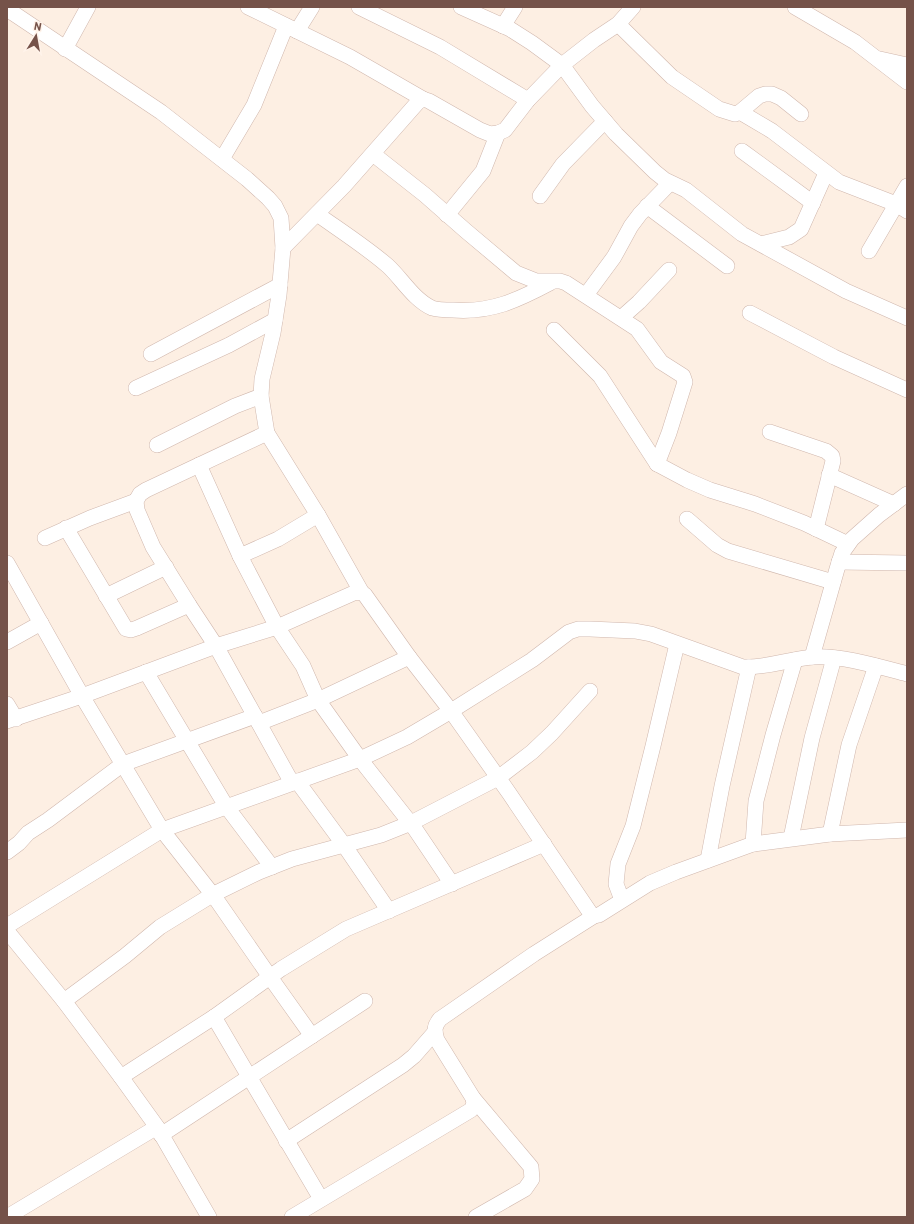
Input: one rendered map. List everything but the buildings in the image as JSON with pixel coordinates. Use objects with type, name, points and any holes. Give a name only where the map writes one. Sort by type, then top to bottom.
[{"type":"street","points":[[65,48],[88,7]]},
{"type":"street","points":[[248,7],[350,57],[423,99],[490,134],[505,130],[528,100],[562,65],[594,40],[618,24],[633,7]]},
{"type":"street","points":[[222,159],[254,105],[292,28],[312,7]]},
{"type":"street","points":[[359,7],[440,47],[528,100]]},
{"type":"street","points":[[461,7],[504,26],[532,43],[562,65],[616,134],[655,172],[670,183],[686,190],[742,234],[846,291],[907,318]]},
{"type":"street","points":[[504,26],[515,7]]},
{"type":"street","points":[[795,7],[855,42],[877,59],[904,74]]},
{"type":"street","points":[[7,9],[161,112],[247,179],[275,206],[281,218],[283,248],[280,286],[275,320],[262,378],[261,396],[267,433],[318,515],[362,592],[451,712],[544,844],[590,914],[594,916]]},
{"type":"street","points":[[618,24],[667,72],[719,109],[735,114],[740,112],[759,96],[772,94],[781,98],[801,114]]},
{"type":"street","points":[[283,248],[344,186],[418,102],[423,99]]},
{"type":"street","points":[[740,112],[772,131],[839,182],[850,188],[901,208]]},
{"type":"street","points":[[540,196],[563,164],[605,121]]},
{"type":"street","points":[[447,215],[483,171],[498,133]]},
{"type":"street","points":[[742,152],[813,203]]},
{"type":"street","points":[[373,154],[516,273],[536,281],[566,283],[586,295],[637,329],[661,362],[679,373],[685,382],[669,433],[657,464]]},
{"type":"street","points":[[761,244],[789,237],[801,229],[826,173]]},
{"type":"street","points":[[586,295],[614,257],[631,226],[647,206],[670,183]]},
{"type":"street","points":[[869,251],[901,208],[907,186]]},
{"type":"street","points":[[647,206],[727,266]]},
{"type":"street","points":[[317,214],[387,266],[416,295],[432,308],[439,310],[469,311],[511,302],[553,281]]},
{"type":"street","points":[[621,318],[639,302],[669,270]]},
{"type":"street","points":[[151,354],[280,286]]},
{"type":"street","points":[[750,314],[834,357],[907,390]]},
{"type":"street","points":[[136,388],[229,344],[275,320]]},
{"type":"street","points":[[554,330],[600,376],[657,464],[710,490],[755,504],[804,523],[848,544]]},
{"type":"street","points":[[157,446],[235,406],[261,396]]},
{"type":"street","points":[[770,432],[826,451],[832,456],[833,461],[830,475],[816,529]]},
{"type":"street","points":[[267,433],[146,490],[140,494],[136,501],[137,510],[153,547],[216,646],[257,720],[295,782],[344,845],[389,911]]},
{"type":"street","points":[[199,465],[240,556],[277,627],[303,666],[318,700],[360,759],[410,823],[452,884]]},
{"type":"street","points":[[830,475],[894,504]]},
{"type":"street","points":[[812,657],[839,562],[848,544],[852,539],[907,494]]},
{"type":"street","points":[[45,538],[90,518],[136,501]]},
{"type":"street","points":[[240,556],[278,539],[318,515]]},
{"type":"street","points":[[686,519],[717,545],[728,551],[833,582]]},
{"type":"street","points":[[66,528],[122,625],[126,629],[131,630],[189,605]]},
{"type":"street","points":[[839,562],[907,563]]},
{"type":"street","points":[[7,563],[82,696],[162,830],[212,895],[312,1036]]},
{"type":"street","points":[[106,596],[166,567]]},
{"type":"street","points":[[7,704],[12,720],[82,696],[216,646],[277,627],[356,592],[362,592]]},
{"type":"street","points":[[7,642],[41,623]]},
{"type":"street","points":[[7,926],[162,830],[360,759],[407,737],[451,712],[532,660],[569,632],[578,629],[635,631],[651,634],[743,667],[755,668],[812,657],[827,657],[876,666],[907,674]]},
{"type":"street","points":[[622,900],[616,884],[618,864],[633,826],[677,644]]},
{"type":"street","points":[[7,852],[19,843],[28,833],[48,820],[123,764],[186,741],[318,700],[409,657]]},
{"type":"street","points":[[791,838],[812,738],[834,658]]},
{"type":"street","points":[[753,844],[756,801],[773,735],[795,660]]},
{"type":"street","points":[[830,834],[850,745],[876,666]]},
{"type":"street","points":[[708,860],[722,786],[749,667]]},
{"type":"street","points":[[146,672],[226,806],[272,867]]},
{"type":"street","points":[[64,1002],[125,956],[160,927],[212,895],[292,859],[381,835],[410,823],[498,778],[532,752],[590,691]]},
{"type":"street","points":[[476,1217],[525,1189],[532,1179],[531,1167],[473,1098],[437,1040],[435,1025],[440,1019],[534,954],[650,883],[753,844],[830,834],[907,830]]},
{"type":"street","points":[[121,1077],[346,929],[544,844]]},
{"type":"street","points":[[7,931],[64,1002],[121,1077],[159,1131],[209,1217]]},
{"type":"street","points":[[7,1217],[250,1078],[366,1001]]},
{"type":"street","points":[[214,1017],[321,1199]]},
{"type":"street","points":[[286,1141],[403,1065],[414,1056],[435,1032]]},
{"type":"street","points":[[292,1217],[471,1110],[474,1104],[473,1098]]}]
